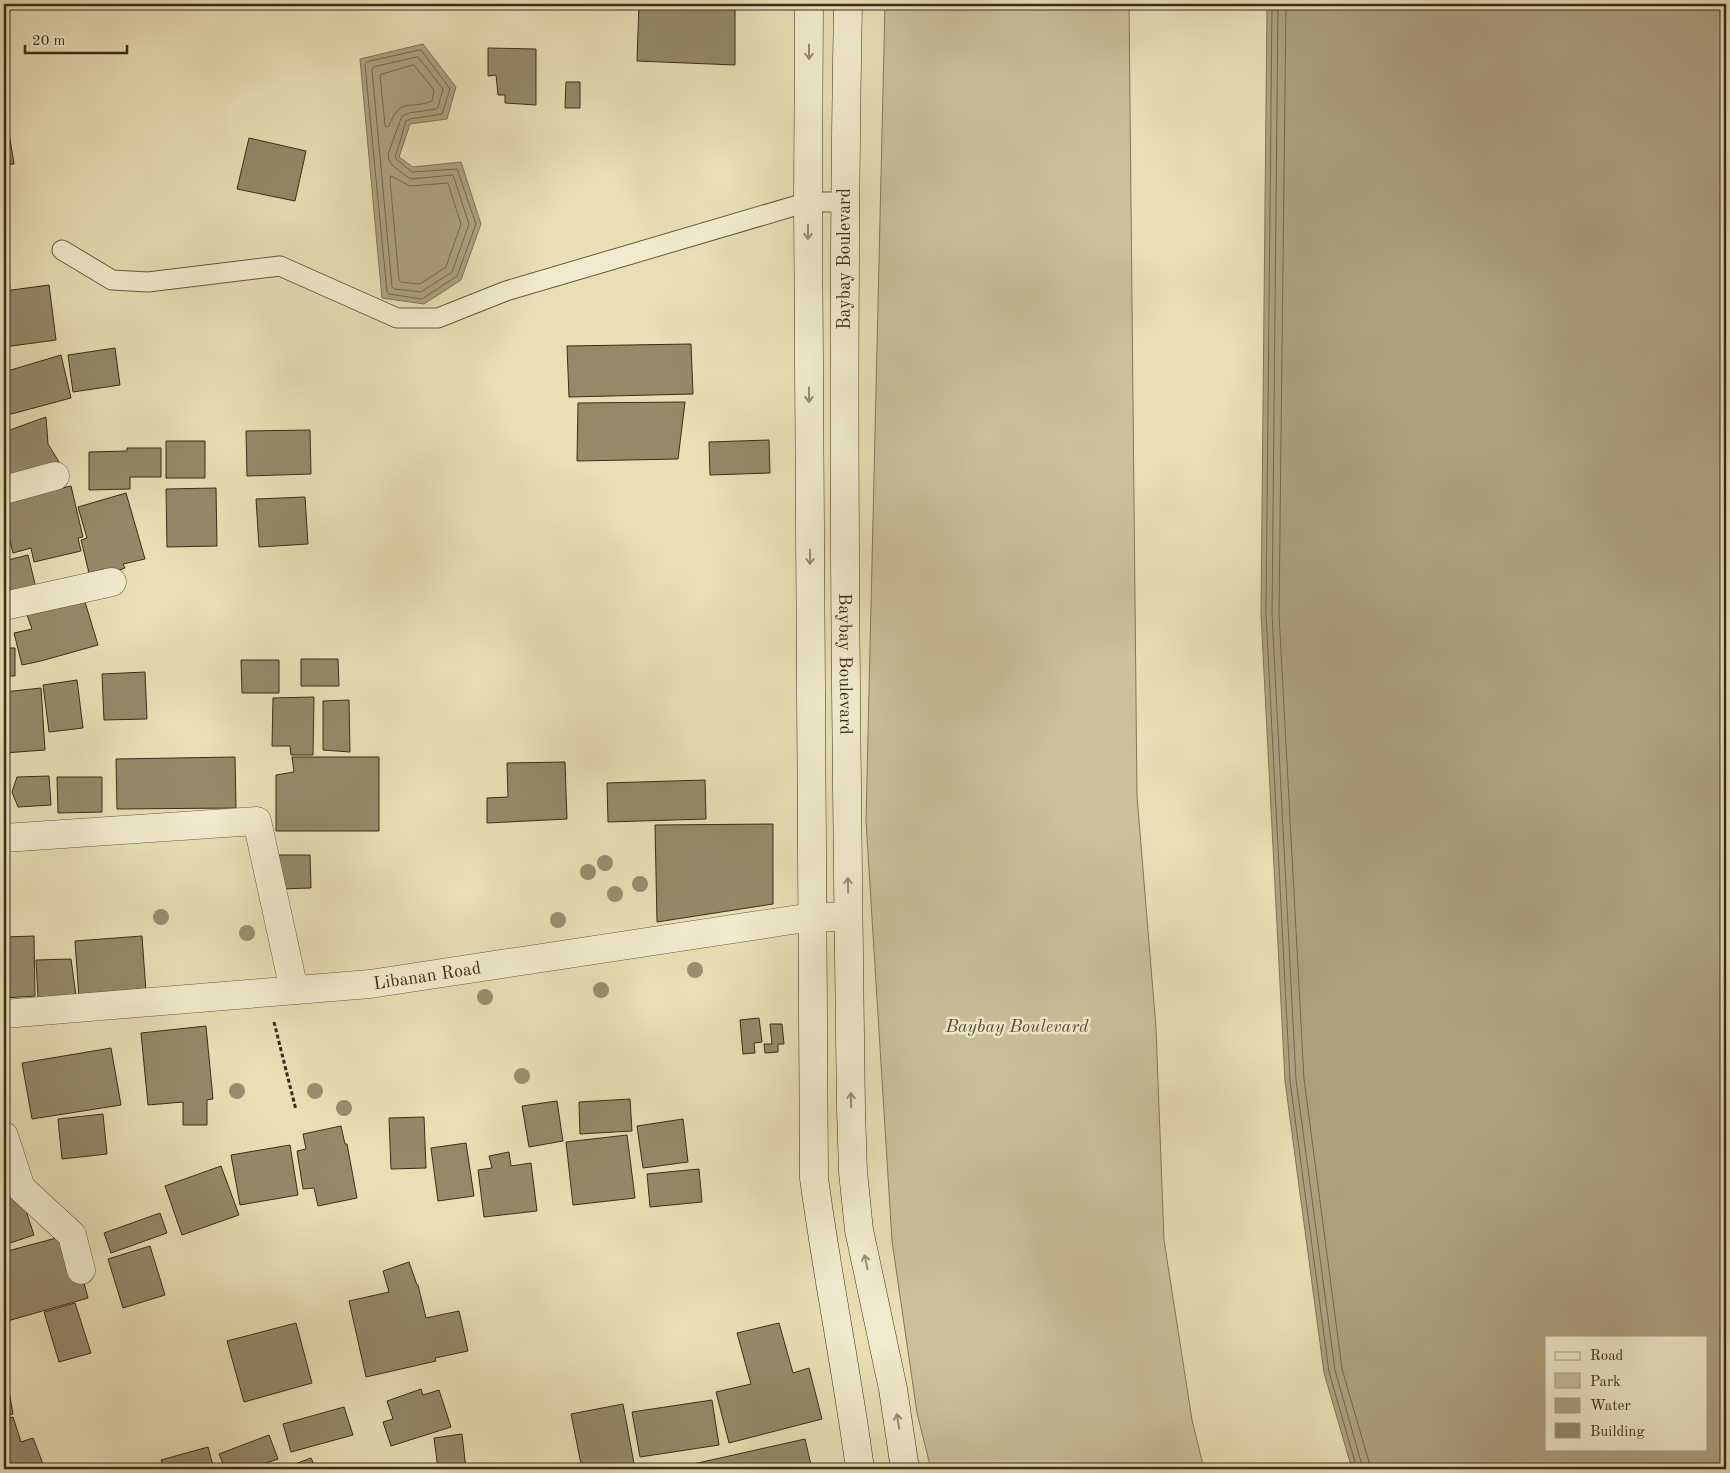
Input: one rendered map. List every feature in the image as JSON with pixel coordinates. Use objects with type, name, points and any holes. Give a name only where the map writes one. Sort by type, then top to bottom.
[{"type":"street","name":"Baybay Boulevard","points":[[809,4],[808,202],[814,1178],[850,1395],[860,1469]]},
{"type":"street","name":"Baybay Boulevard","points":[[848,4],[844,202],[844,609],[853,1172],[860,1230],[893,1389],[905,1469]]},
{"type":"street","points":[[4,490],[55,476]]},
{"type":"street","points":[[4,606],[112,582]]},
{"type":"street","points":[[4,838],[257,821],[294,990]]},
{"type":"street","name":"Libanan Road","points":[[4,1014],[370,984],[812,918],[848,918]]},
{"type":"street","points":[[4,1136],[21,1188],[72,1235],[81,1270]]},
{"type":"lane","points":[[62,250],[112,280],[148,282],[280,266],[397,318],[438,318],[506,291],[808,202],[844,202]]},
{"type":"path","points":[[266,992],[296,1110]]},
{"type":"green space","name":"Baybay Boulevard","points":[[885,4],[1129,4],[1137,796],[1156,1028],[1164,1240],[1192,1420],[1204,1469],[931,1469],[917,1413],[892,1241],[866,821]]},
{"type":"water","points":[[1267,4],[1726,4],[1726,1469],[1352,1469],[1324,1373],[1285,1081],[1261,614]]},
{"type":"water","points":[[423,44],[456,87],[447,119],[410,124],[399,157],[413,167],[461,162],[481,224],[461,280],[424,304],[382,298],[360,59]]},
{"type":"building","points":[[639,4],[735,4],[735,65],[637,61]]},
{"type":"building","points":[[488,48],[536,49],[536,105],[505,103],[505,95],[498,95],[496,75],[488,76]]},
{"type":"building","points":[[566,82],[580,82],[580,108],[565,108]]},
{"type":"building","points":[[4,108],[14,164],[4,165]]},
{"type":"building","points":[[249,138],[306,151],[295,201],[237,189]]},
{"type":"building","points":[[4,240],[10,287],[4,288]]},
{"type":"building","points":[[49,285],[56,340],[4,347],[4,291]]},
{"type":"building","points":[[691,344],[693,394],[569,397],[567,346]]},
{"type":"building","points":[[115,348],[120,385],[73,392],[68,355]]},
{"type":"building","points":[[61,355],[71,398],[4,416],[4,372]]},
{"type":"building","points":[[685,402],[678,459],[577,461],[578,403]]},
{"type":"building","points":[[46,417],[48,444],[62,467],[4,482],[4,432]]},
{"type":"building","points":[[310,430],[311,474],[247,476],[246,431]]},
{"type":"building","points":[[769,440],[770,473],[710,475],[709,442]]},
{"type":"building","points":[[166,441],[205,441],[205,478],[166,478]]},
{"type":"building","points":[[127,448],[161,448],[161,477],[130,477],[130,489],[89,490],[89,452],[127,451]]},
{"type":"building","points":[[71,486],[83,537],[78,538],[81,551],[34,562],[31,548],[13,553],[4,516],[4,501]]},
{"type":"building","points":[[216,488],[217,546],[167,547],[166,489]]},
{"type":"building","points":[[126,493],[145,559],[123,564],[125,568],[107,575],[104,569],[89,573],[81,540],[87,538],[78,507]]},
{"type":"building","points":[[305,497],[308,544],[259,547],[256,499]]},
{"type":"building","points":[[4,542],[7,556],[4,557]]},
{"type":"building","points":[[28,555],[36,588],[4,596],[4,561]]},
{"type":"building","points":[[82,592],[98,645],[22,665],[14,633],[32,629],[25,609]]},
{"type":"building","points":[[4,648],[15,648],[15,676],[4,676]]},
{"type":"building","points":[[301,659],[338,659],[339,686],[301,686]]},
{"type":"building","points":[[241,660],[279,660],[279,693],[242,693]]},
{"type":"building","points":[[145,672],[147,719],[104,720],[102,674]]},
{"type":"building","points":[[77,680],[83,728],[49,732],[43,685]]},
{"type":"building","points":[[41,688],[45,750],[4,753],[4,692]]},
{"type":"building","points":[[314,697],[313,755],[291,755],[290,746],[272,746],[273,698]]},
{"type":"building","points":[[349,700],[350,752],[323,750],[323,701]]},
{"type":"building","points":[[235,757],[236,808],[117,809],[116,759]]},
{"type":"building","points":[[292,757],[379,757],[379,831],[276,831],[276,775],[294,772]]},
{"type":"building","points":[[565,762],[567,819],[487,823],[487,798],[508,797],[507,763]]},
{"type":"building","points":[[49,776],[51,805],[18,807],[12,792],[17,777]]},
{"type":"building","points":[[57,777],[102,777],[102,812],[58,813]]},
{"type":"building","points":[[705,780],[706,819],[608,822],[607,783]]},
{"type":"building","points":[[773,824],[773,904],[657,922],[655,825]]},
{"type":"building","points":[[278,855],[310,855],[311,888],[279,889]]},
{"type":"building","points":[[34,936],[35,996],[4,998],[4,937]]},
{"type":"building","points":[[142,936],[146,992],[79,998],[75,941]]},
{"type":"building","points":[[71,959],[76,996],[38,998],[36,960]]},
{"type":"building","points":[[759,1018],[762,1042],[754,1043],[755,1053],[743,1054],[740,1020]]},
{"type":"building","points":[[770,1024],[782,1024],[784,1044],[778,1044],[778,1052],[765,1053],[764,1044],[772,1044]]},
{"type":"building","points":[[206,1026],[213,1099],[207,1100],[207,1125],[183,1125],[183,1102],[148,1105],[141,1033]]},
{"type":"building","points":[[111,1048],[121,1105],[32,1119],[22,1063]]},
{"type":"building","points":[[630,1099],[632,1131],[580,1134],[579,1102]]},
{"type":"building","points":[[557,1101],[563,1141],[529,1147],[522,1106]]},
{"type":"building","points":[[103,1114],[107,1154],[62,1159],[58,1119]]},
{"type":"building","points":[[424,1117],[426,1168],[391,1169],[389,1118]]},
{"type":"building","points":[[683,1119],[688,1162],[643,1168],[637,1126]]},
{"type":"building","points":[[341,1126],[345,1144],[347,1144],[357,1198],[318,1206],[314,1188],[303,1189],[297,1151],[306,1149],[303,1134]]},
{"type":"building","points":[[627,1135],[635,1198],[573,1205],[566,1142]]},
{"type":"building","points":[[466,1143],[474,1196],[438,1201],[431,1148]]},
{"type":"building","points":[[290,1145],[298,1195],[240,1205],[231,1155]]},
{"type":"building","points":[[509,1152],[511,1166],[531,1163],[537,1211],[484,1217],[478,1170],[492,1168],[489,1156]]},
{"type":"building","points":[[221,1166],[239,1215],[182,1235],[165,1186]]},
{"type":"building","points":[[699,1169],[702,1202],[650,1207],[647,1174]]},
{"type":"building","points":[[20,1193],[34,1235],[4,1245],[4,1198]]},
{"type":"building","points":[[160,1213],[167,1233],[111,1253],[104,1233]]},
{"type":"building","points":[[71,1234],[88,1298],[4,1322],[4,1252]]},
{"type":"building","points":[[150,1246],[165,1295],[123,1308],[108,1259]]},
{"type":"building","points":[[409,1262],[418,1285],[426,1318],[459,1311],[468,1351],[435,1358],[436,1361],[366,1377],[349,1301],[389,1292],[383,1271]]},
{"type":"building","points":[[75,1303],[91,1353],[59,1362],[44,1312]]},
{"type":"building","points":[[296,1323],[312,1383],[244,1402],[227,1341]]},
{"type":"building","points":[[779,1323],[793,1373],[809,1368],[822,1419],[729,1443],[716,1392],[751,1384],[737,1333]]},
{"type":"building","points":[[4,1374],[6,1374],[13,1414],[4,1416]]},
{"type":"building","points":[[421,1389],[423,1395],[439,1390],[451,1427],[391,1446],[383,1422],[393,1419],[387,1401]]},
{"type":"building","points":[[712,1400],[719,1445],[640,1457],[632,1412]]},
{"type":"building","points":[[623,1404],[635,1469],[582,1469],[571,1414]]},
{"type":"building","points":[[344,1407],[353,1435],[291,1452],[283,1424]]},
{"type":"building","points":[[13,1417],[21,1442],[33,1438],[45,1469],[4,1469],[4,1420]]},
{"type":"building","points":[[462,1434],[466,1469],[438,1469],[434,1438]]},
{"type":"building","points":[[269,1435],[278,1459],[249,1469],[225,1469],[219,1454]]},
{"type":"building","points":[[805,1439],[812,1469],[671,1469]]},
{"type":"building","points":[[208,1447],[214,1469],[164,1469],[161,1460]]},
{"type":"building","points":[[311,1458],[316,1469],[284,1468]]}]
